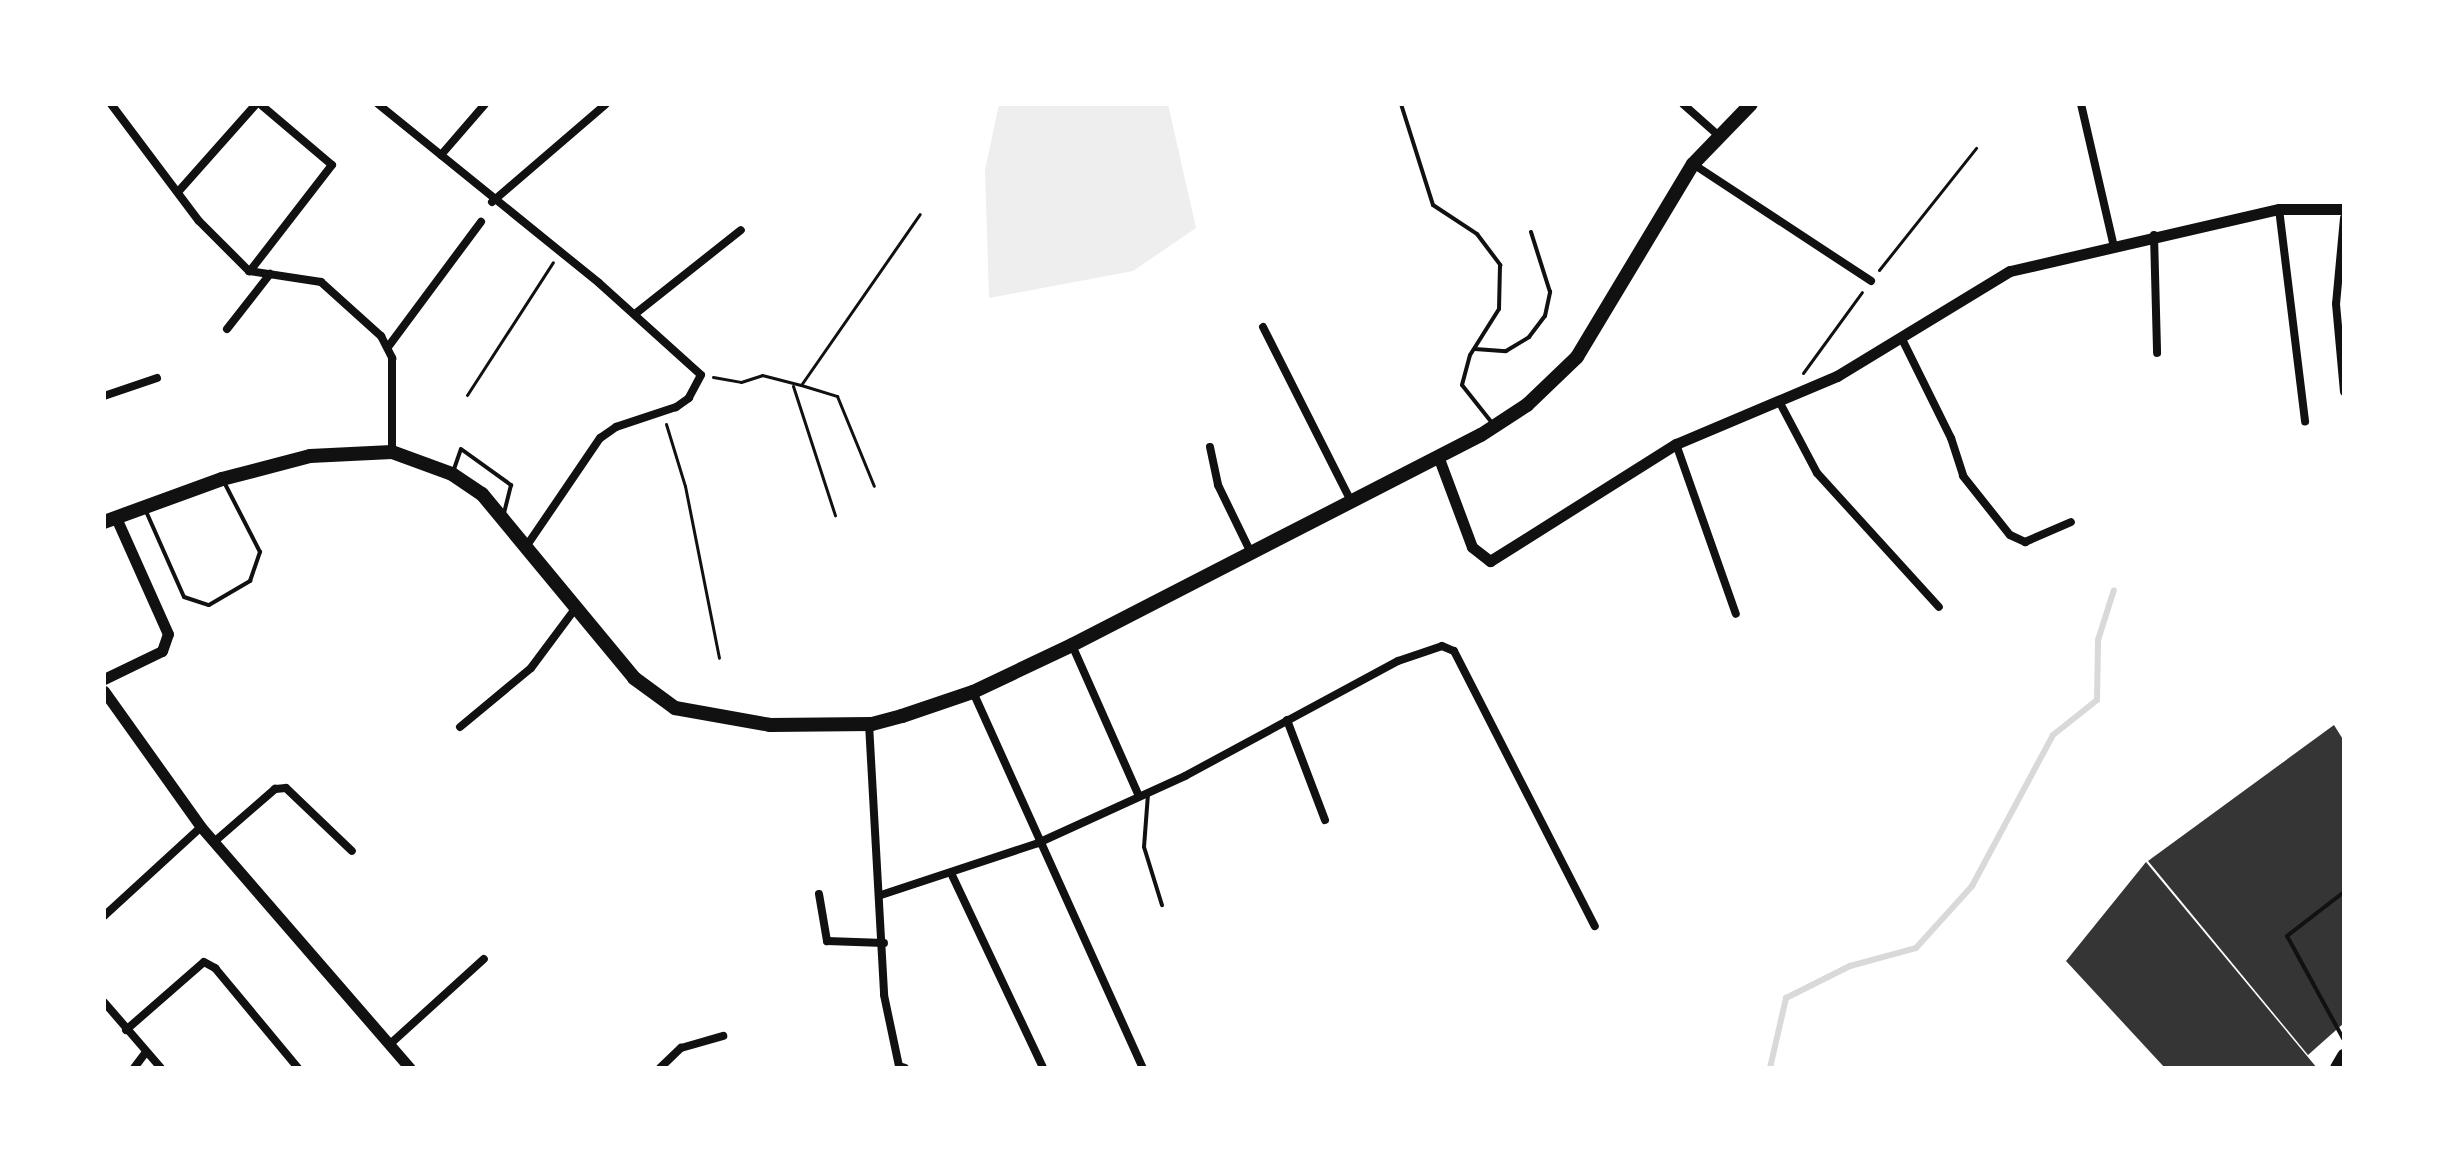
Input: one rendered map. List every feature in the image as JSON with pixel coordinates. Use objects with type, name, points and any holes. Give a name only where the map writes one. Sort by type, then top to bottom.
[{"type":"main road","points":[[110,520],[222,479],[333,452],[392,452],[452,474],[503,517],[634,678],[675,708],[770,725],[869,724],[973,692],[1072,645],[1495,426],[1577,357],[1693,164],[1751,104]]},
{"type":"main road","points":[[2337,1068],[2344,1056]]},
{"type":"street","points":[[111,104],[222,247],[250,271],[321,282],[388,347]]},
{"type":"street","points":[[178,192],[258,104],[332,165],[250,271]]},
{"type":"street","points":[[378,104],[492,202],[635,314],[701,375],[689,398],[662,413],[616,427],[600,438],[528,544]]},
{"type":"street","points":[[441,155],[485,104]]},
{"type":"street","points":[[492,202],[606,104]]},
{"type":"street","points":[[1683,104],[1719,136]]},
{"type":"street","points":[[2081,104],[2113,243]]},
{"type":"street","points":[[1693,164],[1871,281]]},
{"type":"street","points":[[1438,456],[1472,547],[1490,561],[1676,444],[1757,406],[1780,403],[1901,337],[2010,271],[2113,243],[2279,209],[2344,209]]},
{"type":"street","points":[[2279,209],[2305,421]]},
{"type":"street","points":[[2344,218],[2336,304],[2344,392]]},
{"type":"street","points":[[392,452],[388,347],[481,222]]},
{"type":"street","points":[[635,314],[741,230]]},
{"type":"street","points":[[2154,235],[2157,353]]},
{"type":"street","points":[[227,329],[270,274]]},
{"type":"street","points":[[1263,327],[1351,501]]},
{"type":"street","points":[[1901,337],[1951,438],[1963,476],[2010,535],[2025,542],[2071,522]]},
{"type":"street","points":[[104,396],[157,378]]},
{"type":"street","points":[[1780,403],[1817,473],[1939,607]]},
{"type":"street","points":[[1676,444],[1736,614]]},
{"type":"street","points":[[1210,447],[1218,485],[1251,553]]},
{"type":"street","points":[[104,679],[162,651],[168,634],[110,520]]},
{"type":"street","points":[[460,727],[531,668],[575,609]]},
{"type":"street","points":[[1072,645],[1144,794]]},
{"type":"street","points":[[881,895],[1038,843],[1144,794],[1398,661],[1449,647],[1595,926]]},
{"type":"street","points":[[104,691],[201,827],[410,1068]]},
{"type":"street","points":[[973,692],[1038,843],[1143,1068]]},
{"type":"street","points":[[1287,720],[1325,820]]},
{"type":"street","points":[[869,724],[884,943],[884,995],[901,1067]]},
{"type":"street","points":[[214,842],[275,789],[286,788],[352,851]]},
{"type":"street","points":[[104,916],[201,827]]},
{"type":"street","points":[[951,873],[1043,1068]]},
{"type":"street","points":[[819,894],[827,941],[884,943]]},
{"type":"street","points":[[389,1045],[484,959]]},
{"type":"street","points":[[126,1030],[204,962],[215,968],[298,1068]]},
{"type":"street","points":[[105,1007],[161,1068]]},
{"type":"street","points":[[660,1068],[681,1048],[723,1036]]},
{"type":"street","points":[[134,1068],[146,1052]]},
{"type":"lane","points":[[1401,104],[1433,205],[1477,234],[1500,265],[1499,309],[1463,368],[1462,385],[1495,426]]},
{"type":"lane","points":[[1474,349],[1506,351],[1529,337],[1545,316],[1550,292],[1531,232]]},
{"type":"lane","points":[[452,474],[461,449],[511,485],[503,517]]},
{"type":"lane","points":[[145,509],[184,597],[209,605],[250,581],[260,552],[222,479]]},
{"type":"lane","points":[[1144,794],[1144,847],[1162,905]]},
{"type":"lane","points":[[2344,892],[2287,936],[2344,1040]]},
{"type":"path","points":[[801,385],[920,214]]},
{"type":"path","points":[[467,395],[559,253]]},
{"type":"path","points":[[701,375],[741,382],[762,375],[837,396],[874,486]]},
{"type":"path","points":[[792,385],[835,515]]},
{"type":"path","points":[[662,413],[685,486],[719,658]]},
{"type":"shaded area","points":[[999,104],[1168,104],[1196,228],[1133,271],[989,298],[985,170]]},
{"type":"building","points":[[2334,725],[2344,741],[2344,1023],[2308,1055],[2148,861]]},
{"type":"building","points":[[2146,862],[2317,1068],[2165,1068],[2066,961]]},
{"type":"waterway","points":[[1770,1068],[1786,998],[1850,966],[1916,948],[1972,886],[2053,735],[2097,700],[2098,640],[2114,590]]}]
